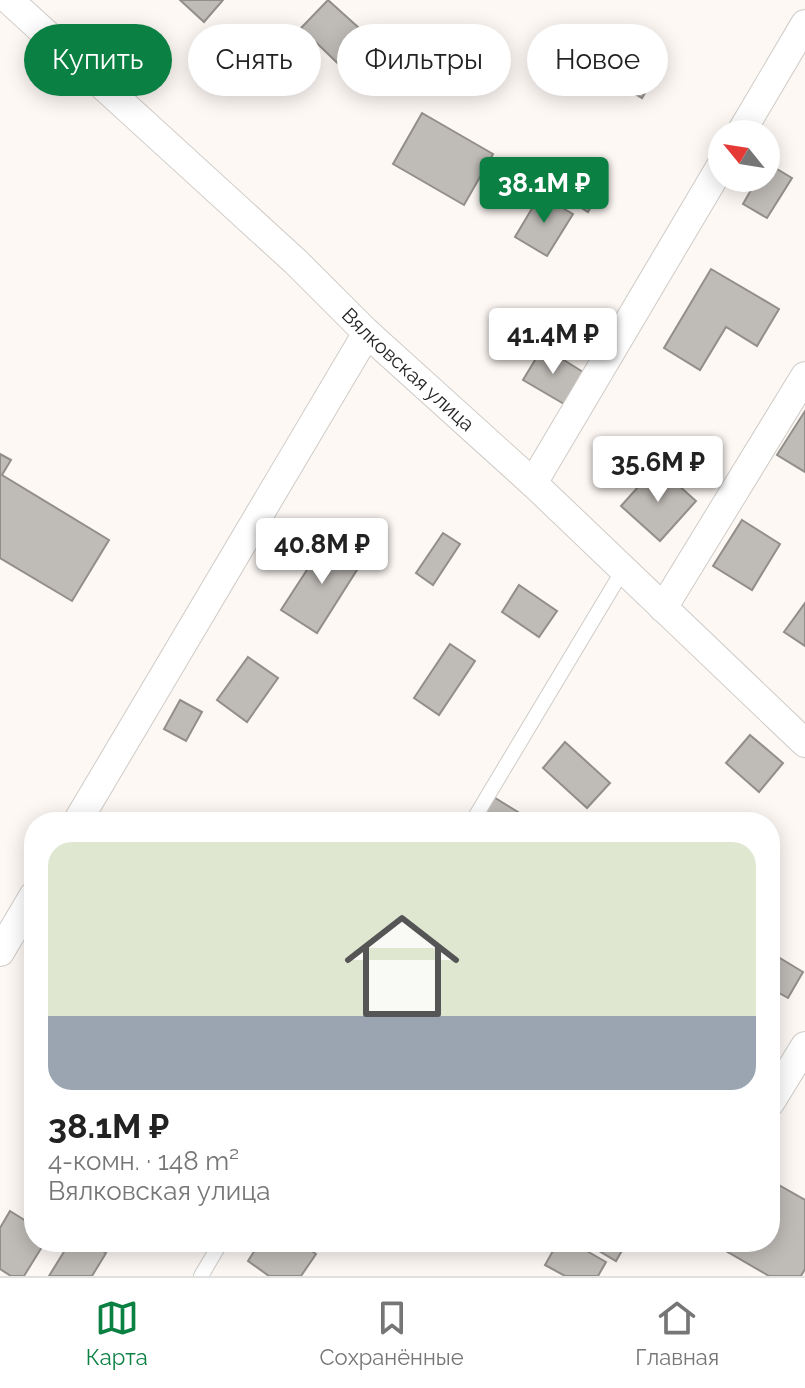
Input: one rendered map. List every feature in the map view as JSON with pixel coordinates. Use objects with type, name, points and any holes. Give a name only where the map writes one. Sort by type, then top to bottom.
[{"type":"street","name":"Вялковская улица","points":[[9,0],[533,483],[805,743]]},
{"type":"street","points":[[748,120],[805,24]]},
{"type":"street","points":[[533,483],[708,188]]},
{"type":"street","points":[[83,812],[367,333]]},
{"type":"street","points":[[663,608],[805,376]]},
{"type":"street","points":[[0,952],[24,912]]},
{"type":"street","points":[[780,1087],[805,1046]]},
{"type":"lane","points":[[478,812],[623,570]]},
{"type":"lane","points":[[201,1276],[215,1252]]},
{"type":"building","points":[[180,0],[223,0],[204,22]]},
{"type":"building","points":[[328,0],[355,24],[337,24],[337,63],[321,47],[321,24],[305,24]]},
{"type":"building","points":[[422,113],[493,154],[464,205],[393,164]]},
{"type":"building","points":[[563,158],[605,183],[588,212],[546,186]]},
{"type":"building","points":[[780,171],[792,178],[767,218],[743,204],[750,192],[780,192]]},
{"type":"building","points":[[540,195],[573,214],[547,256],[515,237]]},
{"type":"building","points":[[711,269],[779,309],[757,346],[726,327],[700,370],[664,348]]},
{"type":"building","points":[[543,347],[583,372],[564,404],[523,380]]},
{"type":"building","points":[[805,411],[805,472],[777,455]]},
{"type":"building","points":[[0,454],[11,460],[2,475],[109,540],[72,601],[0,558]]},
{"type":"building","points":[[657,466],[696,501],[660,541],[621,506]]},
{"type":"building","points":[[742,520],[780,544],[752,590],[713,566]]},
{"type":"building","points":[[443,533],[460,544],[433,585],[416,573]]},
{"type":"building","points":[[327,539],[362,562],[317,633],[281,610]]},
{"type":"building","points":[[519,585],[557,611],[539,637],[502,612]]},
{"type":"building","points":[[805,603],[805,646],[784,632]]},
{"type":"building","points":[[450,644],[475,661],[439,715],[414,698]]},
{"type":"building","points":[[248,657],[278,678],[247,722],[217,700]]},
{"type":"building","points":[[180,700],[202,712],[186,741],[164,729]]},
{"type":"building","points":[[750,735],[783,763],[759,792],[726,763]]},
{"type":"building","points":[[565,742],[610,783],[587,808],[543,768]]},
{"type":"building","points":[[492,796],[518,812],[482,812]]},
{"type":"building","points":[[780,958],[803,972],[788,998],[780,994]]},
{"type":"building","points":[[780,1186],[805,1200],[805,1269],[801,1276],[769,1276],[728,1252],[780,1252]]},
{"type":"building","points":[[10,1211],[24,1220],[24,1252],[39,1252],[24,1276],[11,1276],[0,1269],[0,1228]]},
{"type":"building","points":[[64,1252],[106,1253],[92,1276],[49,1276]]},
{"type":"building","points":[[254,1252],[316,1254],[301,1276],[269,1276],[248,1261]]},
{"type":"building","points":[[552,1252],[588,1252],[606,1262],[598,1276],[565,1276],[545,1265]]},
{"type":"building","points":[[601,1252],[621,1252],[616,1261]]}]
